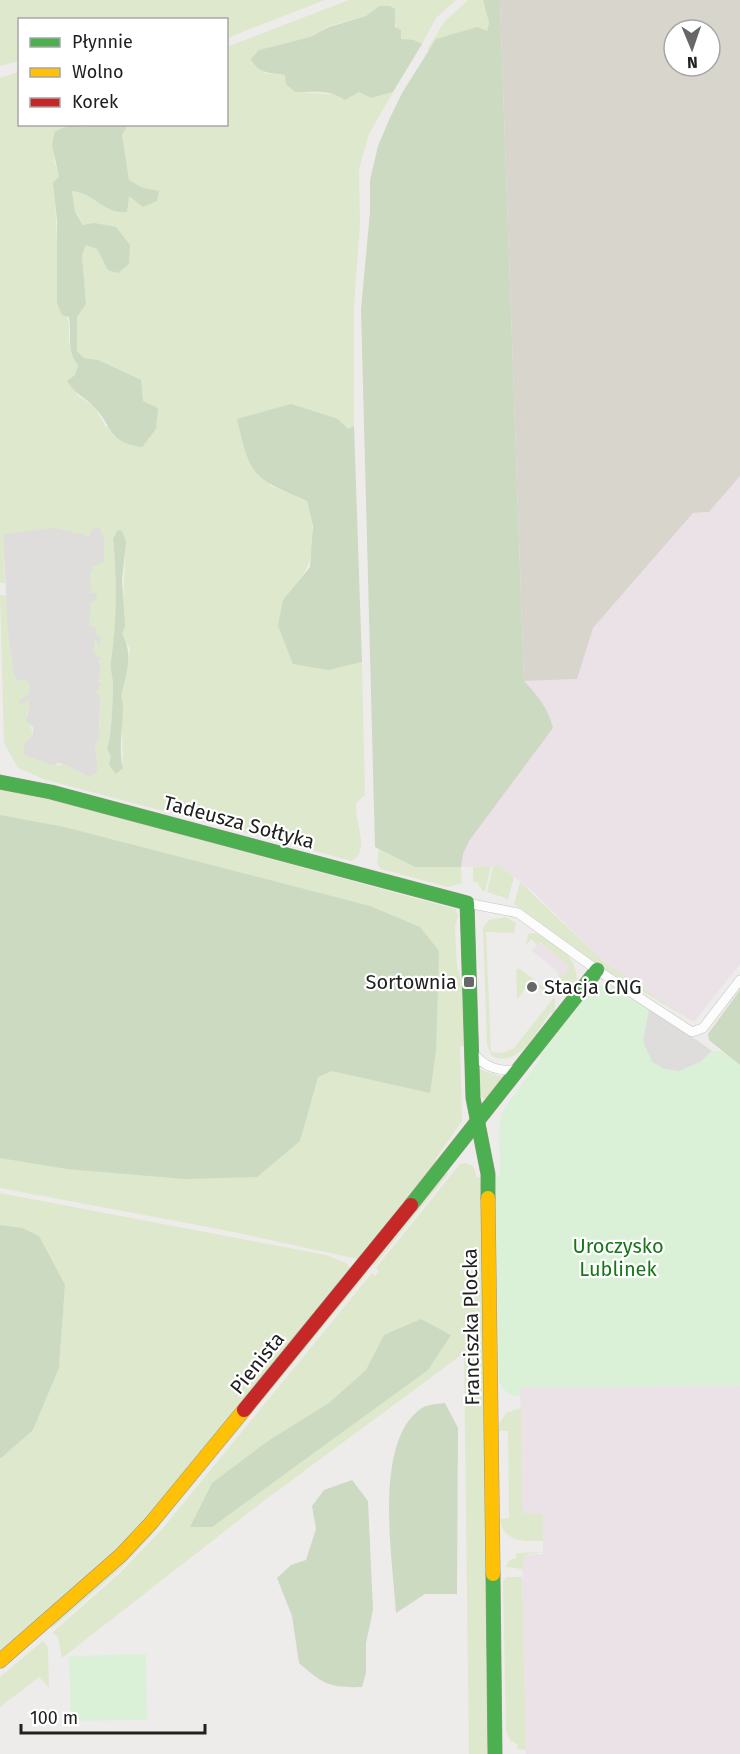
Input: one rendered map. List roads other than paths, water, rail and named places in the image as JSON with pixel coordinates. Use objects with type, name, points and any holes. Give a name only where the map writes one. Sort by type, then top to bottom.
[{"type":"street","name":"Tadeusza Sołtyka","points":[[0,782],[51,792],[466,903]]},
{"type":"street","points":[[466,903],[518,913],[597,970],[692,1032],[703,1028],[740,980]]},
{"type":"street","name":"Franciszka Plocka","points":[[466,903],[473,1109],[485,1148],[489,1174],[495,1754]]},
{"type":"street","name":"Pienista","points":[[0,1661],[106,1569],[151,1523],[477,1124],[597,970]]},
{"type":"street","points":[[471,1050],[480,1060],[497,1069],[521,1068]]},
{"type":"place","name":"Sortownia","points":[[469,982]]},
{"type":"place","name":"Stacja CNG","points":[[532,987]]},
{"type":"park label","name":"Uroczysko Lublinek","points":[[618,1258]]}]
